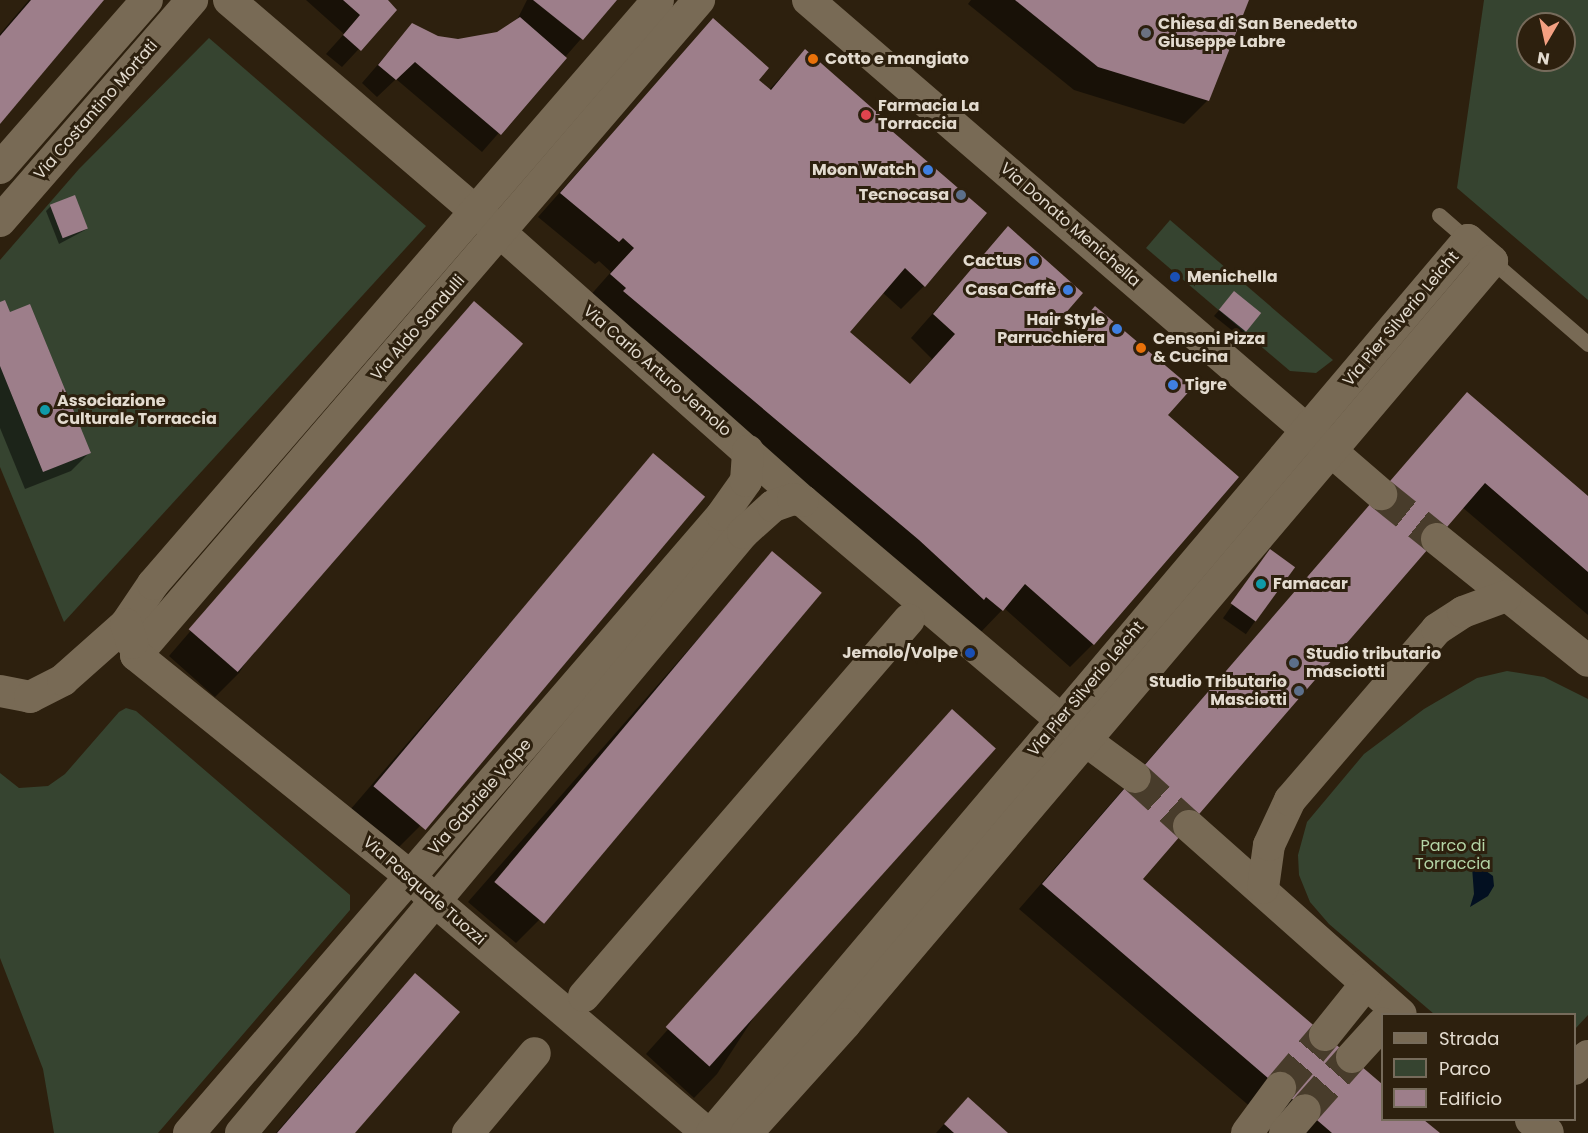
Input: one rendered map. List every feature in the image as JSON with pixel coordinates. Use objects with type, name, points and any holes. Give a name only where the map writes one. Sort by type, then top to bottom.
[{"type":"street","name":"Via Costantino Mortati","points":[[0,168],[147,0]]},
{"type":"street","name":"Via Costantino Mortati","points":[[0,220],[192,0]]},
{"type":"street","name":"Via Carlo Arturo Jemolo","points":[[229,0],[502,234],[803,501],[1085,740],[1135,777]]},
{"type":"street","name":"Via Aldo Sandulli","points":[[0,691],[30,697],[63,680],[126,624],[153,584],[474,210],[658,0]]},
{"type":"street","name":"Via Aldo Sandulli","points":[[136,656],[502,234],[699,0]]},
{"type":"street","name":"Via Donato Menichella","points":[[808,0],[1381,494]]},
{"type":"street","name":"Via Pier Silverio Leicht","points":[[712,1133],[1468,240],[1492,261],[747,1133]]},
{"type":"street","name":"Via Gabriele Volpe","points":[[189,1133],[722,516],[746,482],[748,451]]},
{"type":"street","name":"Via Gabriele Volpe","points":[[241,1133],[437,903],[743,533],[773,506],[793,499],[803,501]]},
{"type":"street","points":[[1437,539],[1588,662]]},
{"type":"street","points":[[1263,888],[1269,845],[1290,800],[1437,629],[1471,608],[1506,596]]},
{"type":"street","points":[[584,996],[909,620]]},
{"type":"street","points":[[126,624],[136,656]]},
{"type":"street","name":"Via Pasquale Tuozzi","points":[[136,656],[411,877],[437,903],[707,1133]]},
{"type":"street","points":[[1189,826],[1263,888],[1366,984],[1390,1013]]},
{"type":"street","points":[[1324,1035],[1366,984]]},
{"type":"street","points":[[1352,1057],[1381,1028]]},
{"type":"street","points":[[468,1133],[535,1053]]},
{"type":"street","points":[[1576,1068],[1588,1056]]},
{"type":"street","points":[[1246,1133],[1280,1088]]},
{"type":"street","points":[[1534,1121],[1548,1133]]},
{"type":"lane","points":[[1439,215],[1468,240]]},
{"type":"lane","points":[[1492,261],[1588,344]]},
{"type":"green space","points":[[1484,0],[1588,0],[1588,300],[1457,188]]},
{"type":"green space","points":[[209,38],[426,226],[64,622],[0,467],[0,260],[79,169]]},
{"type":"green space","points":[[1170,220],[1333,360],[1316,373],[1290,371],[1146,248]]},
{"type":"green space","name":"Parco di Torraccia","points":[[1507,671],[1544,677],[1588,699],[1588,1015],[1576,1028],[1576,1013],[1433,1013],[1329,924],[1310,902],[1299,875],[1298,855],[1307,822],[1364,754],[1424,709],[1477,678]]},
{"type":"green space","points":[[126,708],[136,711],[350,895],[350,910],[158,1133],[54,1133],[43,1069],[0,958],[0,773],[19,788],[48,786],[65,774],[119,712]]},
{"type":"water","points":[[1472,867],[1482,868],[1493,876],[1494,886],[1488,896],[1470,907],[1474,894]]},
{"type":"building","points":[[31,0],[104,0],[0,124],[0,36]]},
{"type":"building","points":[[343,0],[388,0],[397,10],[361,51],[343,35],[360,15]]},
{"type":"building","points":[[533,0],[617,0],[583,40]]},
{"type":"building","name":"Chiesa di San Benedetto Giuseppe Labre","points":[[1015,0],[1249,0],[1209,101],[1098,67]]},
{"type":"building","points":[[520,17],[567,58],[501,135],[415,62],[396,80],[378,65],[412,23],[438,36],[458,39],[497,32]]},
{"type":"building","points":[[713,18],[769,68],[759,80],[771,90],[805,49],[888,122],[885,125],[987,213],[925,287],[905,268],[850,332],[910,384],[955,334],[933,314],[1008,226],[1083,293],[1051,330],[1064,342],[1095,306],[1192,388],[1168,415],[1239,477],[1094,645],[1025,584],[1003,611],[986,597],[984,600],[919,540],[623,291],[626,288],[610,274],[634,248],[623,238],[619,242],[560,193]]},
{"type":"building","points":[[75,195],[88,229],[63,238],[50,205]]},
{"type":"building","points":[[1234,291],[1261,313],[1246,332],[1219,310]]},
{"type":"building","name":"Associazione Culturale Torraccia","points":[[5,300],[10,312],[30,304],[91,453],[43,472],[0,366],[0,302]]},
{"type":"building","points":[[474,301],[523,344],[238,672],[189,629]]},
{"type":"building","points":[[1467,392],[1588,496],[1588,572],[1485,483],[1143,879],[1381,1083],[1381,1121],[1425,1121],[1440,1133],[1332,1133],[1042,884]]},
{"type":"building","points":[[653,453],[705,497],[425,830],[373,786]]},
{"type":"building","name":"Famacar","points":[[1270,549],[1295,567],[1256,621],[1231,603]]},
{"type":"building","points":[[772,551],[822,593],[544,924],[494,882]]},
{"type":"building","points":[[952,709],[996,748],[709,1067],[666,1027]]},
{"type":"building","points":[[415,973],[460,1012],[355,1133],[277,1133]]},
{"type":"building","points":[[968,1097],[1008,1133],[954,1133],[944,1124]]},
{"type":"tunnel","points":[[1381,494],[1437,539]]},
{"type":"tunnel","points":[[1135,777],[1189,826]]},
{"type":"tunnel","points":[[1280,1088],[1325,1035]]},
{"type":"tunnel","points":[[1305,1110],[1352,1057]]},
{"type":"place","name":"Chiesa di San Benedetto Giuseppe Labre","points":[[1146,33]]},
{"type":"place","name":"Cotto e mangiato","points":[[813,59]]},
{"type":"place","name":"Farmacia La Torraccia","points":[[866,115]]},
{"type":"place","name":"Moon Watch","points":[[928,170]]},
{"type":"place","name":"Tecnocasa","points":[[961,195]]},
{"type":"place","name":"Cactus","points":[[1034,261]]},
{"type":"place","name":"Menichella","points":[[1175,277]]},
{"type":"place","name":"Casa Caffè","points":[[1068,290]]},
{"type":"place","name":"Hair Style Parrucchiera","points":[[1117,329]]},
{"type":"place","name":"Censoni Pizza & Cucina","points":[[1141,348]]},
{"type":"place","name":"Tigre","points":[[1173,385]]},
{"type":"place","name":"Associazione Culturale Torraccia","points":[[45,410]]},
{"type":"place","name":"Famacar","points":[[1261,584]]},
{"type":"place","name":"Jemolo/Volpe","points":[[970,653]]},
{"type":"place","name":"Studio tributario masciotti","points":[[1294,663]]},
{"type":"place","name":"Studio Tributario Masciotti","points":[[1299,691]]}]
